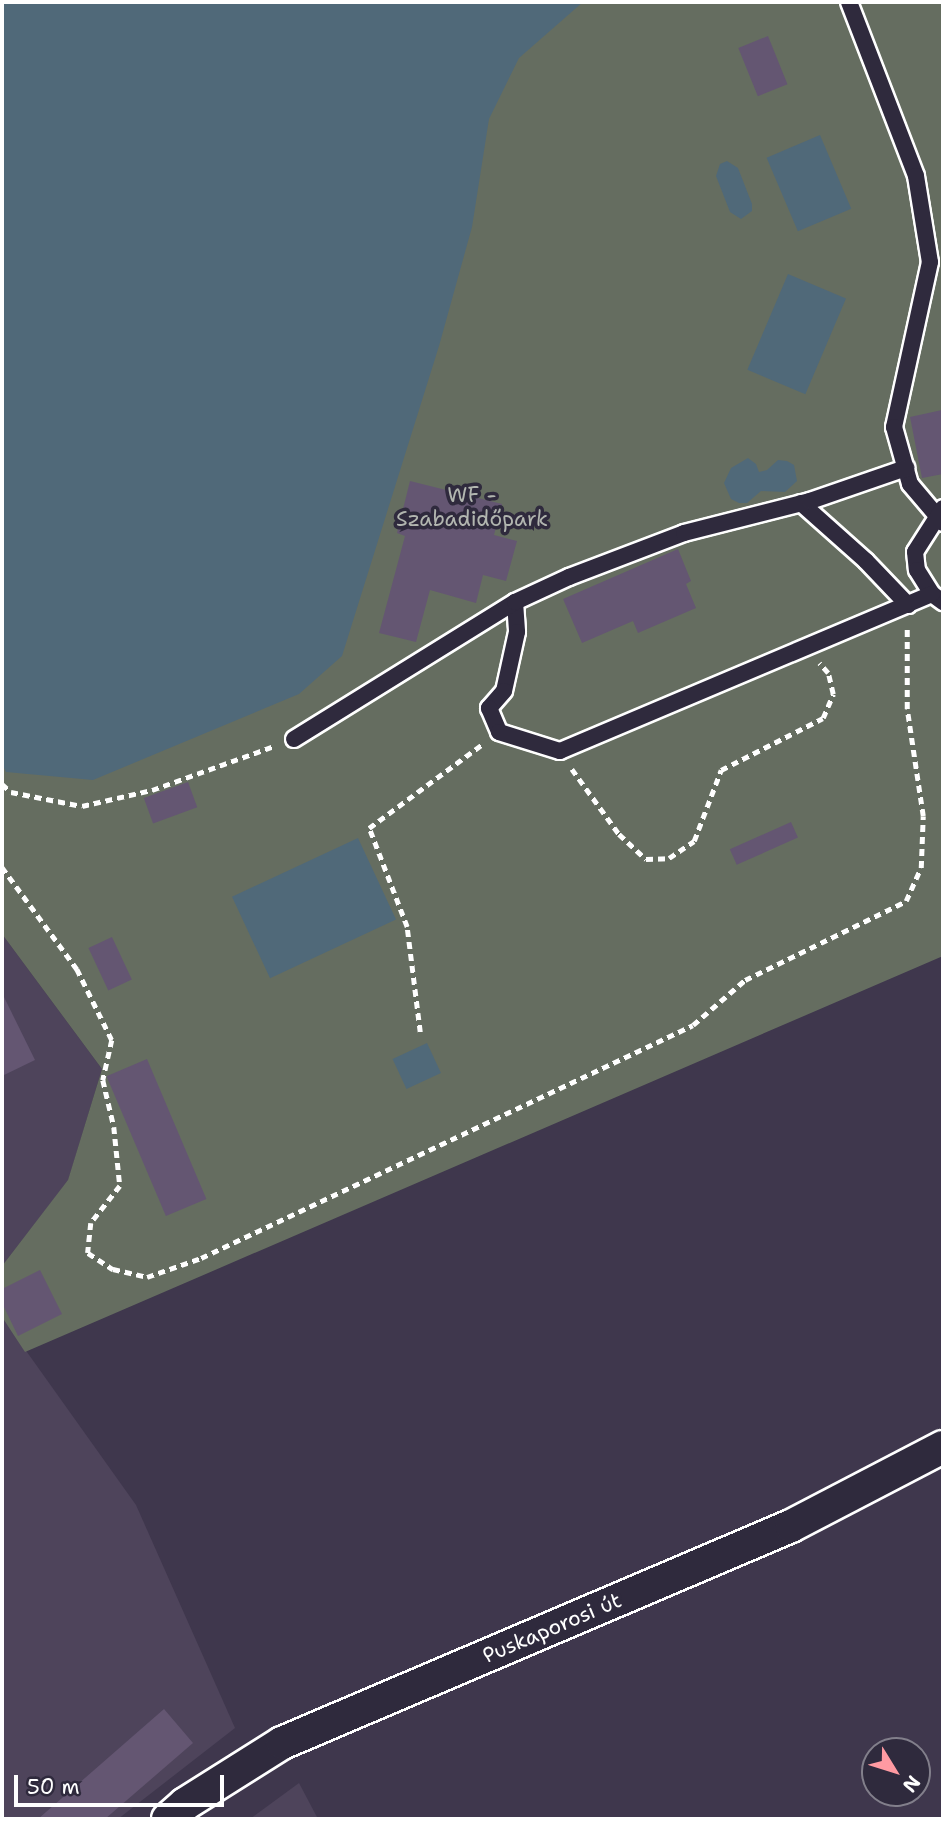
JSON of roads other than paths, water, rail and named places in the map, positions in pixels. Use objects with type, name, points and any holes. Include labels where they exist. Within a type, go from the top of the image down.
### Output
[{"type":"street","name":"Puskaporosi út","points":[[168,1819],[185,1804],[282,1743],[791,1526],[943,1447]]},
{"type":"lane","points":[[515,603],[517,632],[504,691],[489,708],[499,732],[560,751],[908,605],[937,598],[917,570],[915,552],[941,515],[910,484],[894,427],[930,262],[916,176],[849,2]]},
{"type":"lane","points":[[294,739],[515,603],[569,577],[684,533],[801,503],[906,468]]},
{"type":"lane","points":[[801,503],[866,561],[908,605]]},
{"type":"water","points":[[2,2],[583,2],[519,58],[489,119],[472,227],[439,346],[342,656],[299,694],[93,780],[6,772],[2,764]]},
{"type":"water","points":[[820,135],[851,209],[798,231],[767,158]]},
{"type":"water","points":[[727,161],[738,168],[752,204],[752,211],[741,219],[730,212],[716,176],[720,164]]},
{"type":"water","points":[[788,274],[846,299],[805,394],[747,370]]},
{"type":"water","points":[[748,458],[756,464],[759,472],[767,470],[778,460],[787,461],[794,465],[797,481],[785,492],[761,491],[747,503],[739,503],[731,499],[724,483],[731,468]]},
{"type":"water","points":[[358,838],[396,920],[270,978],[232,897]]},
{"type":"water","points":[[427,1043],[441,1073],[407,1089],[393,1059]]},
{"type":"park label","name":"WF - Szabadidőpark","points":[[472,507]]}]
